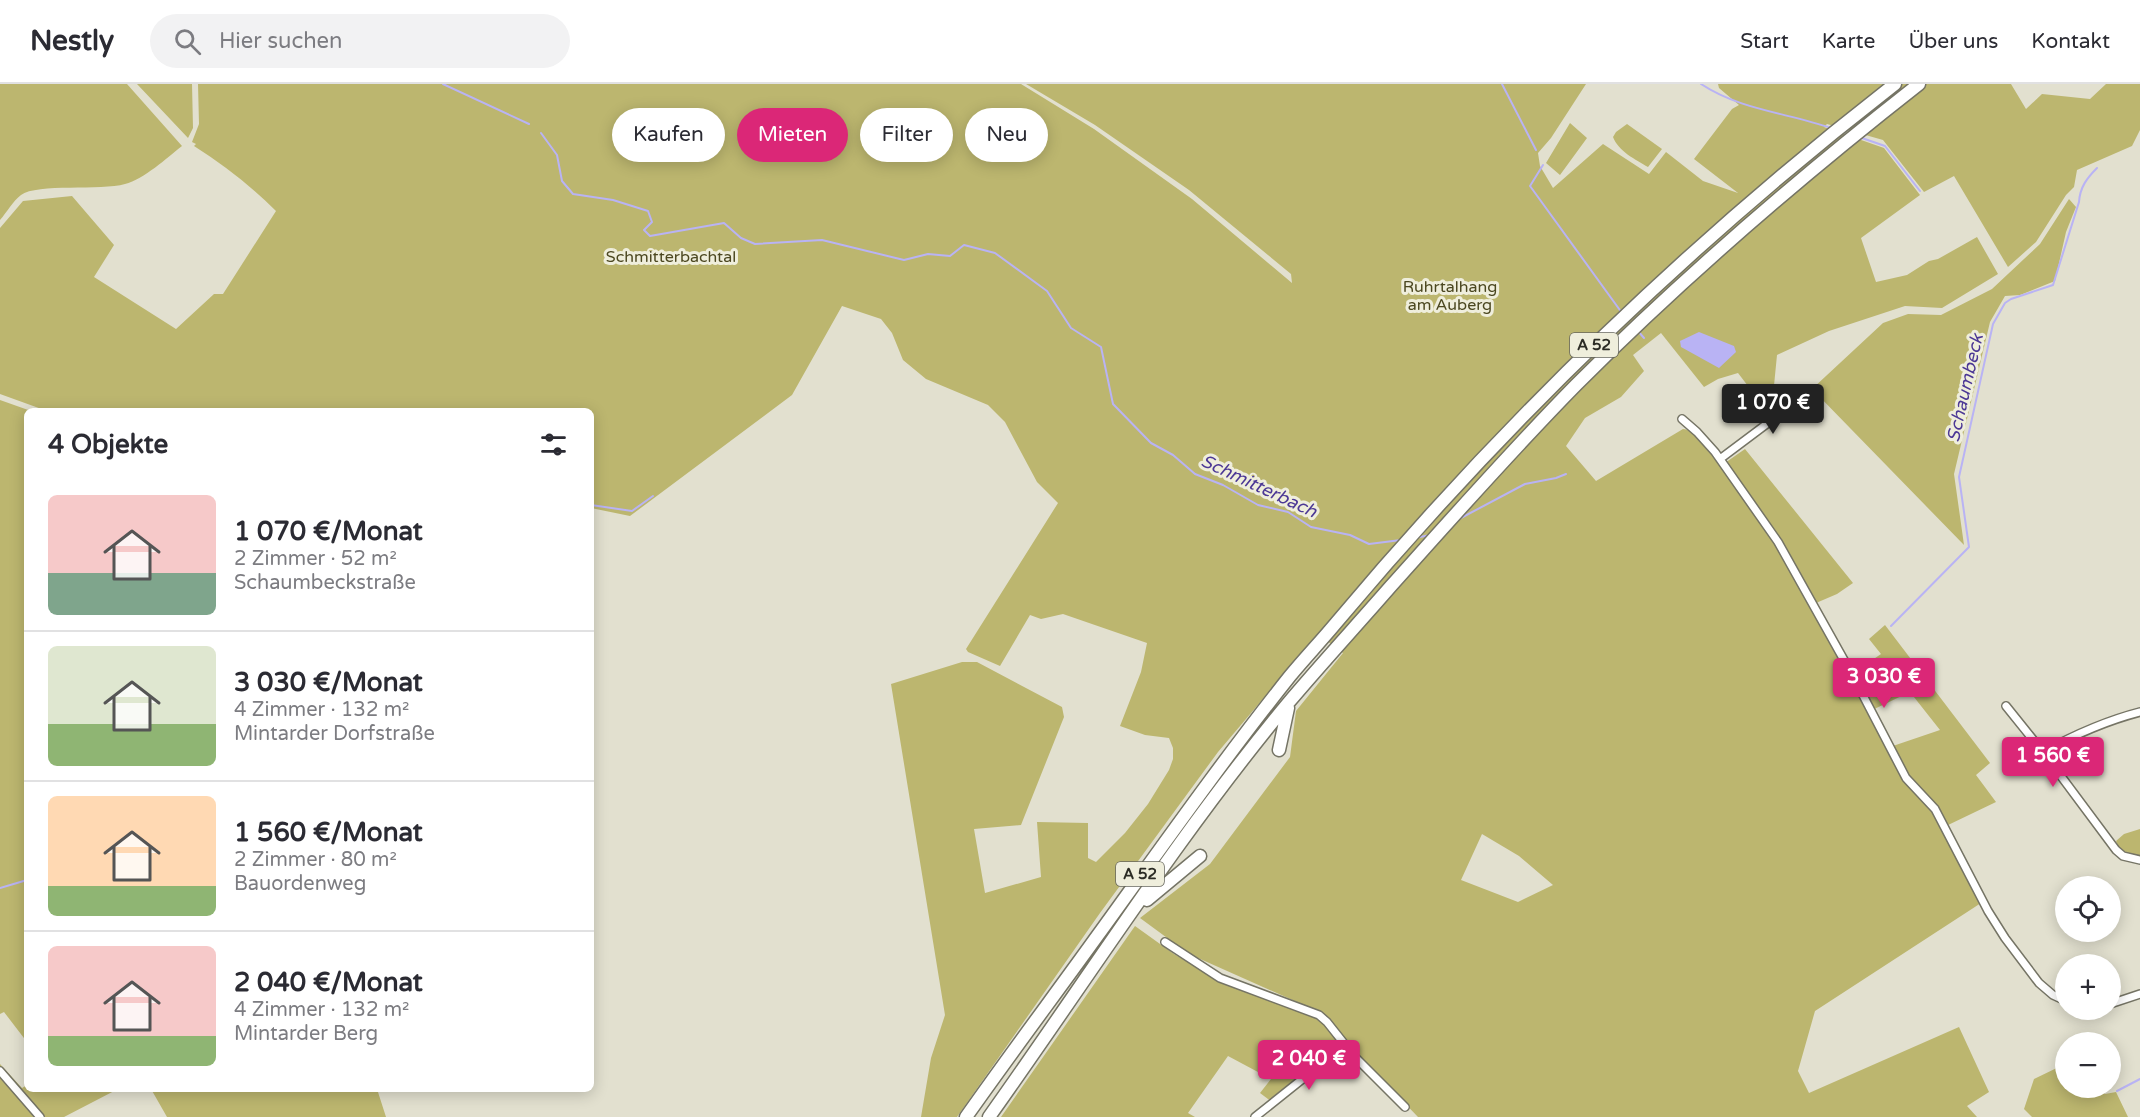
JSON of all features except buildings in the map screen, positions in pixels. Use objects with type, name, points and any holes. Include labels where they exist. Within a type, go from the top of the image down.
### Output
[{"type":"highway","name":"A 52","points":[[966,1117],[1200,793],[1293,673],[1444,499],[1515,423],[1597,342],[1727,222],[1895,84]]},
{"type":"highway","name":"A 52","points":[[989,1117],[1132,912],[1288,704],[1503,461],[1612,350],[1746,226],[1918,84]]},
{"type":"highway","points":[[1278,750],[1288,704]]},
{"type":"highway","points":[[1132,912],[1200,856]]},
{"type":"street","points":[[1720,459],[1792,405],[1809,389]]},
{"type":"street","points":[[1682,420],[1698,432],[1720,459],[1778,542],[1854,678],[1906,778],[1935,809],[1988,911],[2039,983],[2055,996]]},
{"type":"street","points":[[2006,706],[2116,850],[2123,856],[2140,860]]},
{"type":"street","points":[[2043,752],[2103,722],[2140,712]]},
{"type":"street","points":[[1165,942],[1220,978],[1319,1015],[1405,1107]]},
{"type":"street","points":[[2121,1000],[2140,994]]},
{"type":"street","points":[[1255,1117],[1345,1045]]},
{"type":"street","points":[[0,1071],[40,1117]]},
{"type":"green space","points":[[0,84],[127,84],[182,146],[147,173],[125,184],[29,191],[18,197],[0,220]]},
{"type":"green space","points":[[137,84],[192,84],[193,128],[188,138]]},
{"type":"green space","points":[[198,84],[1021,84],[1094,129],[1192,199],[1292,283],[1291,274],[1189,190],[1095,125],[1026,84],[1586,84],[1551,138],[1538,153],[1540,166],[1553,188],[1603,144],[1649,174],[1666,152],[1703,181],[1738,193],[1694,159],[1732,109],[1739,105],[1719,88],[1718,84],[2011,84],[2026,109],[2042,94],[2090,99],[2106,84],[2140,84],[2140,130],[2132,146],[2077,170],[2074,187],[2066,195],[2036,242],[2008,267],[1954,176],[1924,192],[1883,140],[1827,124],[1824,127],[1884,148],[1920,195],[1861,238],[1876,282],[1907,275],[1929,261],[1938,259],[1977,237],[1998,274],[1942,308],[1905,306],[1829,331],[1777,355],[1771,416],[1738,373],[1718,379],[1704,387],[1661,333],[1633,355],[1644,371],[1621,397],[1585,418],[1566,446],[1596,481],[1683,429],[1700,438],[1722,465],[1745,449],[1853,583],[1837,594],[1809,606],[1849,676],[1881,654],[1869,639],[1885,625],[1990,763],[1976,775],[1996,802],[1946,826],[1981,903],[1815,1011],[1798,1071],[1809,1093],[1959,1027],[1989,1092],[1967,1106],[1977,1117],[1418,1117],[1345,1041],[1272,1102],[1260,1093],[1271,1079],[1228,1056],[1188,1113],[1195,1117],[1001,1117],[1135,926],[1174,954],[1218,980],[1320,1019],[1324,1014],[1189,954],[1140,918],[1210,864],[1290,757],[1296,711],[1343,653],[1318,634],[1218,752],[1100,913],[957,1117],[921,1117],[931,1058],[945,1015],[891,684],[962,662],[977,662],[1062,707],[1064,717],[1021,825],[974,829],[985,893],[1041,877],[1037,822],[1088,823],[1088,858],[1096,862],[1125,833],[1148,804],[1169,770],[1173,759],[1173,748],[1169,738],[1145,735],[1120,726],[1141,672],[1147,643],[1063,614],[1041,619],[1030,615],[1000,666],[966,649],[1058,503],[1037,482],[1005,422],[988,405],[926,379],[903,360],[892,333],[881,319],[842,306],[792,395],[630,516],[594,509],[594,408],[39,408],[0,394],[0,228],[23,201],[72,196],[114,245],[94,277],[176,329],[214,294],[223,294],[276,211],[237,176],[194,146],[196,144],[192,142],[199,124]],"holes":[[[1910,692],[1940,730],[1887,748],[1868,712]],[[1482,834],[1519,856],[1553,885],[1518,902],[1461,880]]]},
{"type":"green space","points":[[1570,123],[1587,138],[1560,175],[1546,163]]},
{"type":"green space","points":[[1627,124],[1662,149],[1648,167],[1628,155],[1615,142],[1613,137],[1616,132]]},
{"type":"green space","points":[[2069,199],[2076,207],[2066,232],[2055,281],[2020,295],[2005,296],[1990,322],[1954,474],[1964,545],[1812,389],[1883,323],[1908,314],[1941,315],[1992,289],[2040,244]]},
{"type":"green space","points":[[0,400],[24,409],[24,1038],[4,1012],[0,1014]]},
{"type":"green space","points":[[2140,829],[2140,856],[2122,850],[2116,841],[2124,834]]},
{"type":"green space","points":[[0,1064],[22,1088],[24,1087],[24,1092],[112,1092],[64,1117],[0,1117]]},
{"type":"green space","points":[[2055,1069],[2055,1098],[2119,1098],[2128,1117],[2032,1117],[2024,1109],[2034,1079]]},
{"type":"green space","points":[[153,1092],[378,1092],[386,1117],[167,1117]]},
{"type":"shaded area","points":[[1699,332],[1734,346],[1736,352],[1719,368],[1681,347],[1680,341]]},
{"type":"waterway","name":"Schmitterbach","points":[[443,84],[529,124]]},
{"type":"waterway","name":"Schmitterbach","points":[[1502,84],[1536,150]]},
{"type":"waterway","points":[[1701,84],[1732,100],[1831,128]]},
{"type":"waterway","name":"Schmitterbach","points":[[541,133],[557,155],[562,181],[573,194],[613,200],[648,211],[652,222],[644,230],[650,236],[724,223],[741,238],[755,244],[822,240],[904,260],[928,254],[950,256],[964,245],[995,253],[1047,291],[1071,328],[1101,347],[1113,404],[1151,443],[1173,455],[1195,474],[1223,485],[1258,505],[1288,512],[1311,527],[1350,535],[1369,544],[1401,540]]},
{"type":"waterway","points":[[1859,137],[1885,146],[1920,191]]},
{"type":"waterway","name":"Schmitterbach","points":[[1543,165],[1530,186],[1622,313]]},
{"type":"waterway","name":"Schaumbeck","points":[[1891,626],[1969,547],[1959,477],[1993,324],[2005,303],[2011,299],[2053,285],[2082,187],[2097,168]]},
{"type":"waterway","name":"Schmitterbach","points":[[1638,331],[1644,338]]},
{"type":"waterway","name":"Schmitterbach","points":[[1459,519],[1525,484],[1566,474]]},
{"type":"waterway","points":[[594,505],[632,511],[653,496]]},
{"type":"waterway","name":"Schmitterbach","points":[[1415,538],[1430,535]]},
{"type":"waterway","points":[[0,888],[24,881]]},
{"type":"waterway","points":[[2121,1089],[2140,1079]]},
{"type":"park label","name":"Schmitterbachtal","points":[[671,257]]},
{"type":"park label","name":"Ruhrtalhang am Auberg","points":[[1450,296]]}]
